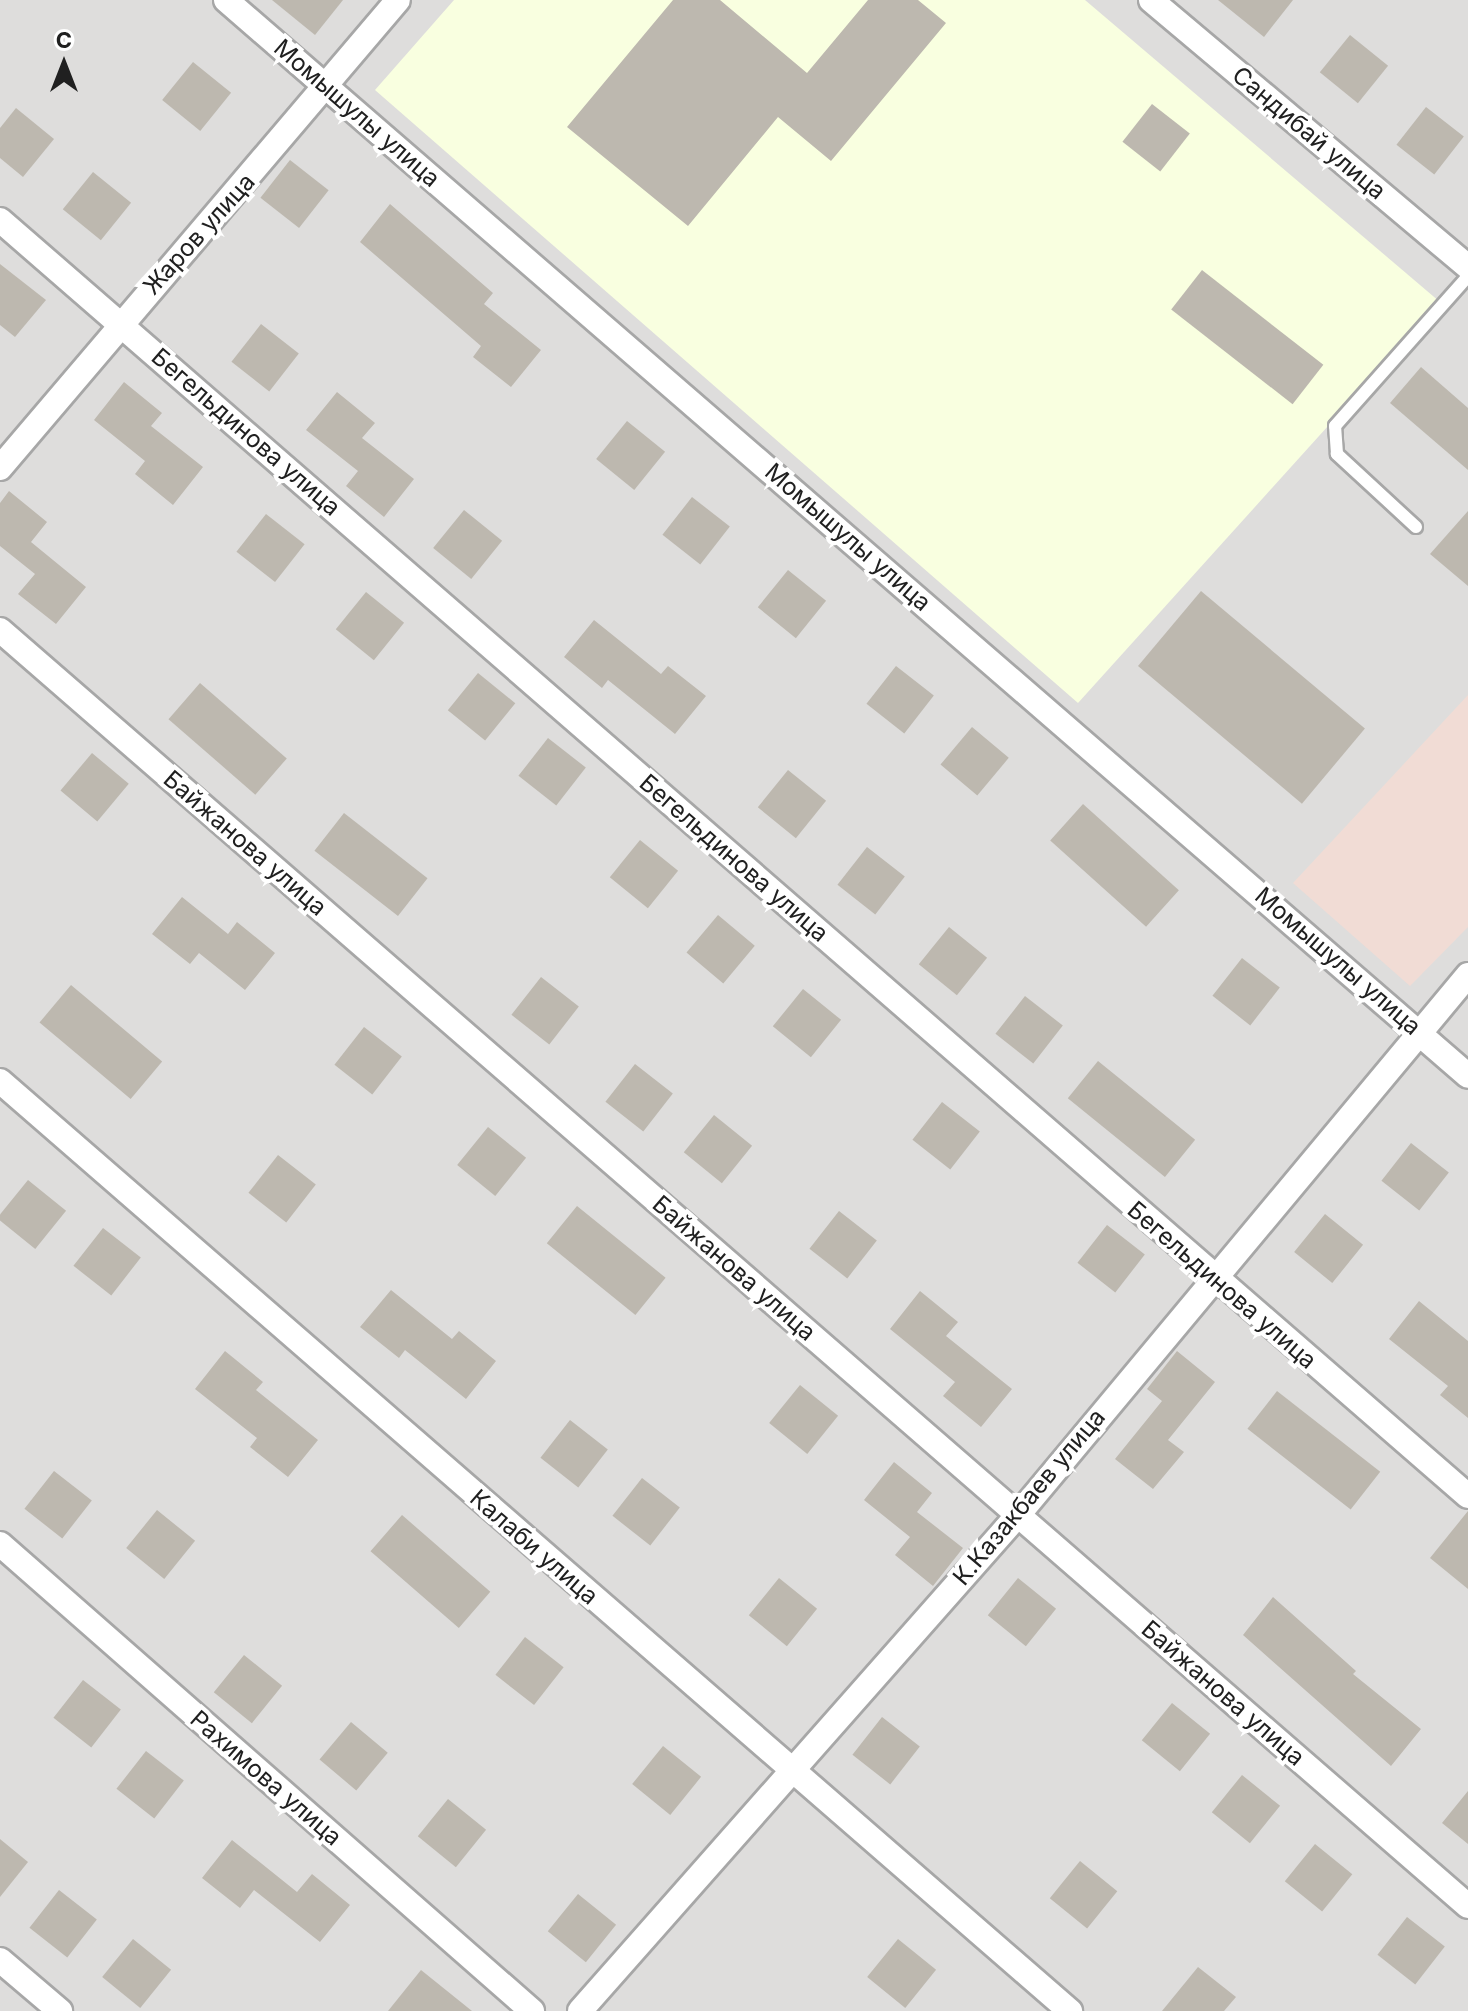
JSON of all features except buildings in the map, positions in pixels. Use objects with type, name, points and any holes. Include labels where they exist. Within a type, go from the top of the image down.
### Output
[{"type":"street","name":"Момышулы улица","points":[[226,0],[1468,1076]]},
{"type":"street","name":"Жаров улица","points":[[0,468],[121,322],[328,88],[398,0]]},
{"type":"street","name":"Сандибай улица","points":[[1151,0],[1468,267]]},
{"type":"street","name":"Бегельдинова улица","points":[[0,220],[121,322],[1212,1277],[1468,1496]]},
{"type":"street","name":"Байжанова улица","points":[[0,630],[1468,1906]]},
{"type":"street","name":"К.Казакбаев улица","points":[[580,2011],[1018,1515],[1417,1030],[1468,975]]},
{"type":"street","name":"Калаби улица","points":[[0,1081],[1070,2011]]},
{"type":"street","name":"Рахимова улица","points":[[0,1544],[532,2011]]},
{"type":"street","points":[[0,1960],[60,2011]]},
{"type":"lane","points":[[1416,527],[1337,454],[1335,426],[1468,276]]},
{"type":"shaded area","points":[[0,0],[1468,0],[1468,2011],[0,2011]]},
{"type":"shaded area","points":[[454,0],[1085,0],[1440,302],[1078,703],[375,90]]},
{"type":"shaded area","points":[[1468,695],[1468,927],[1410,986],[1293,883]]}]
